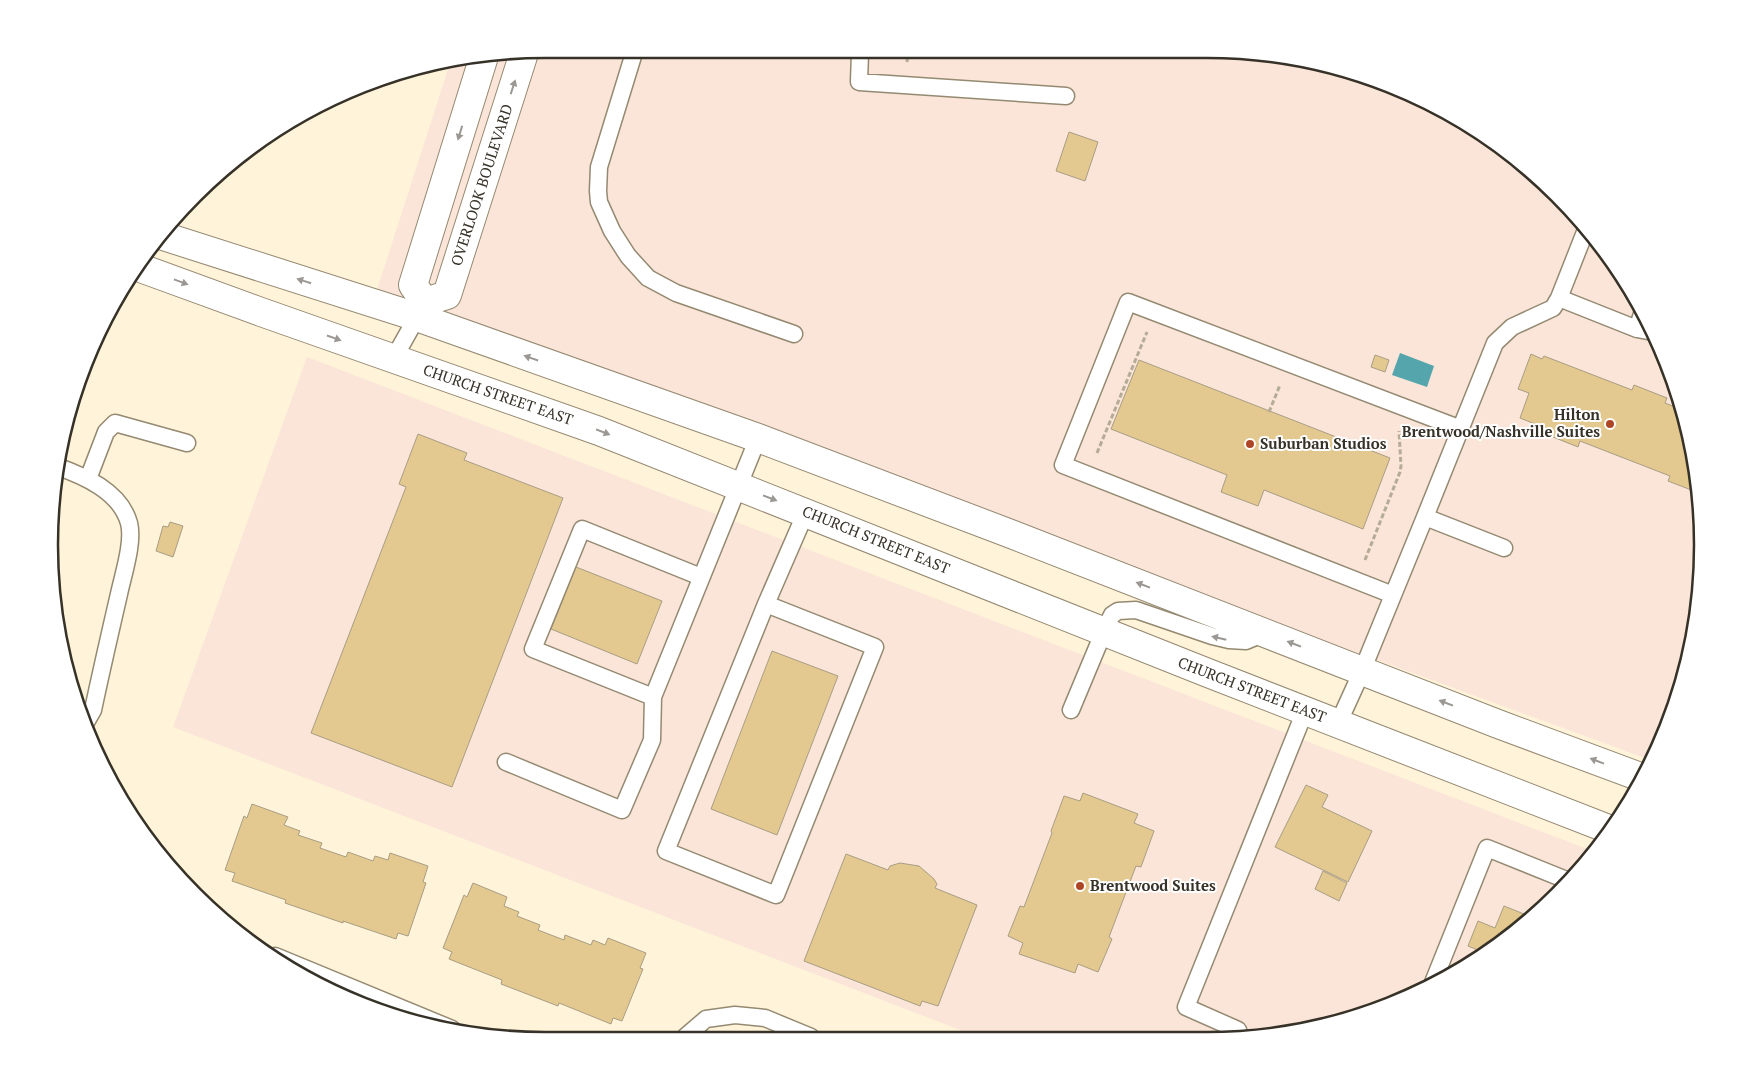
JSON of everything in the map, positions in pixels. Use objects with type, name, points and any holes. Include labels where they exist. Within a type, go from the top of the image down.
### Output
[{"type":"main road","name":"OVERLOOK BOULEVARD","points":[[421,310],[447,295],[522,59]]},
{"type":"main road","points":[[421,310],[413,285],[482,62]]},
{"type":"main road","points":[[167,237],[421,310],[1011,534],[1636,775]]},
{"type":"main road","name":"CHURCH STREET EAST","points":[[143,269],[599,431],[1104,632],[1604,827]]},
{"type":"lane","points":[[632,58],[599,167],[599,202],[612,231],[628,256],[648,278],[676,293],[794,334]]},
{"type":"lane","points":[[860,58],[859,82],[1066,96]]},
{"type":"lane","points":[[1338,724],[1362,671],[1496,343],[1512,327],[1553,308],[1560,298],[1584,235]]},
{"type":"lane","points":[[1560,298],[1644,330]]},
{"type":"lane","points":[[1393,595],[1063,465],[1128,302],[1461,429]]},
{"type":"lane","points":[[394,358],[421,310]]},
{"type":"lane","points":[[88,479],[106,432],[115,423],[187,443]]},
{"type":"lane","points":[[506,762],[622,810],[652,740],[653,697],[758,438]]},
{"type":"lane","points":[[64,469],[88,479],[106,491],[117,501],[125,513],[129,524],[130,535],[126,561],[93,710],[89,717]]},
{"type":"lane","points":[[766,604],[875,647],[776,895],[666,851],[766,604],[806,512]]},
{"type":"lane","points":[[1425,518],[1504,548]]},
{"type":"lane","points":[[653,697],[533,649],[559,584],[582,529],[701,577]]},
{"type":"lane","points":[[1071,710],[1112,615],[1118,611],[1128,609],[1145,612],[1212,636],[1229,640],[1246,642],[1265,633]]},
{"type":"lane","points":[[1238,1030],[1186,1007],[1233,886],[1305,711]]},
{"type":"lane","points":[[1436,974],[1487,848],[1563,878]]},
{"type":"lane","points":[[305,968],[423,1016]]},
{"type":"lane","points":[[691,1032],[706,1019],[735,1015],[765,1018],[799,1032]]},
{"type":"path","points":[[1089,475],[1154,312]]},
{"type":"path","points":[[1269,412],[1289,363]]},
{"type":"path","points":[[1345,577],[1365,560],[1400,472],[1398,405]]},
{"type":"shaded area","points":[[544,58],[1207,58],[1271,62],[1303,67],[1364,83],[1423,108],[1451,123],[1504,158],[1529,178],[1574,223],[1594,248],[1629,301],[1644,329],[1669,388],[1678,418],[1685,449],[1693,513],[1693,576],[1690,608],[1678,671],[1669,701],[1645,758],[376,293],[449,67],[481,62]]},
{"type":"shaded area","points":[[307,357],[1588,849],[1574,866],[1529,911],[1478,949],[1423,981],[1364,1006],[1334,1015],[1271,1027],[1207,1032],[965,1032],[173,727]]},
{"type":"water","points":[[1400,353],[1434,366],[1427,387],[1392,375]]},
{"type":"building","points":[[1069,132],[1098,142],[1085,181],[1056,171]]},
{"type":"building","name":"Hilton Brentwood/Nashville Suites","points":[[1531,354],[1542,359],[1544,356],[1632,390],[1634,385],[1667,398],[1665,403],[1675,407],[1678,418],[1691,490],[1668,481],[1670,476],[1580,441],[1578,447],[1548,435],[1550,430],[1520,418],[1529,393],[1518,389]]},
{"type":"building","points":[[1375,355],[1389,360],[1385,372],[1371,367]]},
{"type":"building","name":"Suburban Studios","points":[[1139,360],[1390,458],[1363,529],[1264,490],[1258,506],[1221,492],[1227,475],[1111,429]]},
{"type":"building","points":[[418,434],[467,453],[464,460],[563,498],[452,787],[311,733],[406,487],[399,484]]},
{"type":"building","points":[[170,522],[183,526],[173,557],[156,551],[163,526],[168,527]]},
{"type":"building","points":[[576,567],[662,601],[637,664],[551,629]]},
{"type":"building","points":[[772,651],[838,676],[777,835],[711,809]]},
{"type":"building","points":[[1306,785],[1328,795],[1322,807],[1372,831],[1348,882],[1275,847]]},
{"type":"building","name":"Brentwood Suites","points":[[1083,793],[1138,814],[1134,823],[1154,831],[1141,867],[1136,866],[1109,937],[1112,939],[1098,972],[1078,964],[1075,973],[1019,954],[1023,943],[1008,936],[1020,906],[1024,907],[1064,796],[1080,801]]},
{"type":"building","points":[[252,804],[288,817],[284,825],[300,831],[298,835],[322,843],[320,848],[346,857],[348,852],[373,861],[375,856],[388,860],[390,853],[428,866],[423,882],[426,883],[408,936],[398,933],[396,939],[343,921],[343,923],[285,903],[286,900],[232,881],[235,873],[225,870],[244,816],[247,818]]},
{"type":"building","points":[[846,854],[888,870],[890,866],[900,863],[919,866],[934,879],[937,884],[935,888],[977,905],[938,1006],[922,1001],[920,1006],[804,961]]},
{"type":"building","points":[[1323,871],[1347,883],[1339,901],[1315,889]]},
{"type":"building","points":[[473,883],[507,897],[504,906],[519,912],[517,916],[540,925],[538,930],[564,940],[565,935],[591,945],[593,940],[605,945],[608,938],[646,953],[640,968],[643,969],[622,1021],[613,1018],[611,1024],[559,1003],[558,1006],[501,984],[502,980],[449,959],[452,952],[443,948],[464,895],[467,897]]},
{"type":"building","points":[[1504,906],[1525,914],[1477,950],[1468,946],[1478,921],[1495,928]]},
{"type":"place","name":"Hilton Brentwood/Nashville Suites","points":[[1610,424]]},
{"type":"place","name":"Suburban Studios","points":[[1250,444]]},
{"type":"place","name":"Brentwood Suites","points":[[1080,886]]}]
